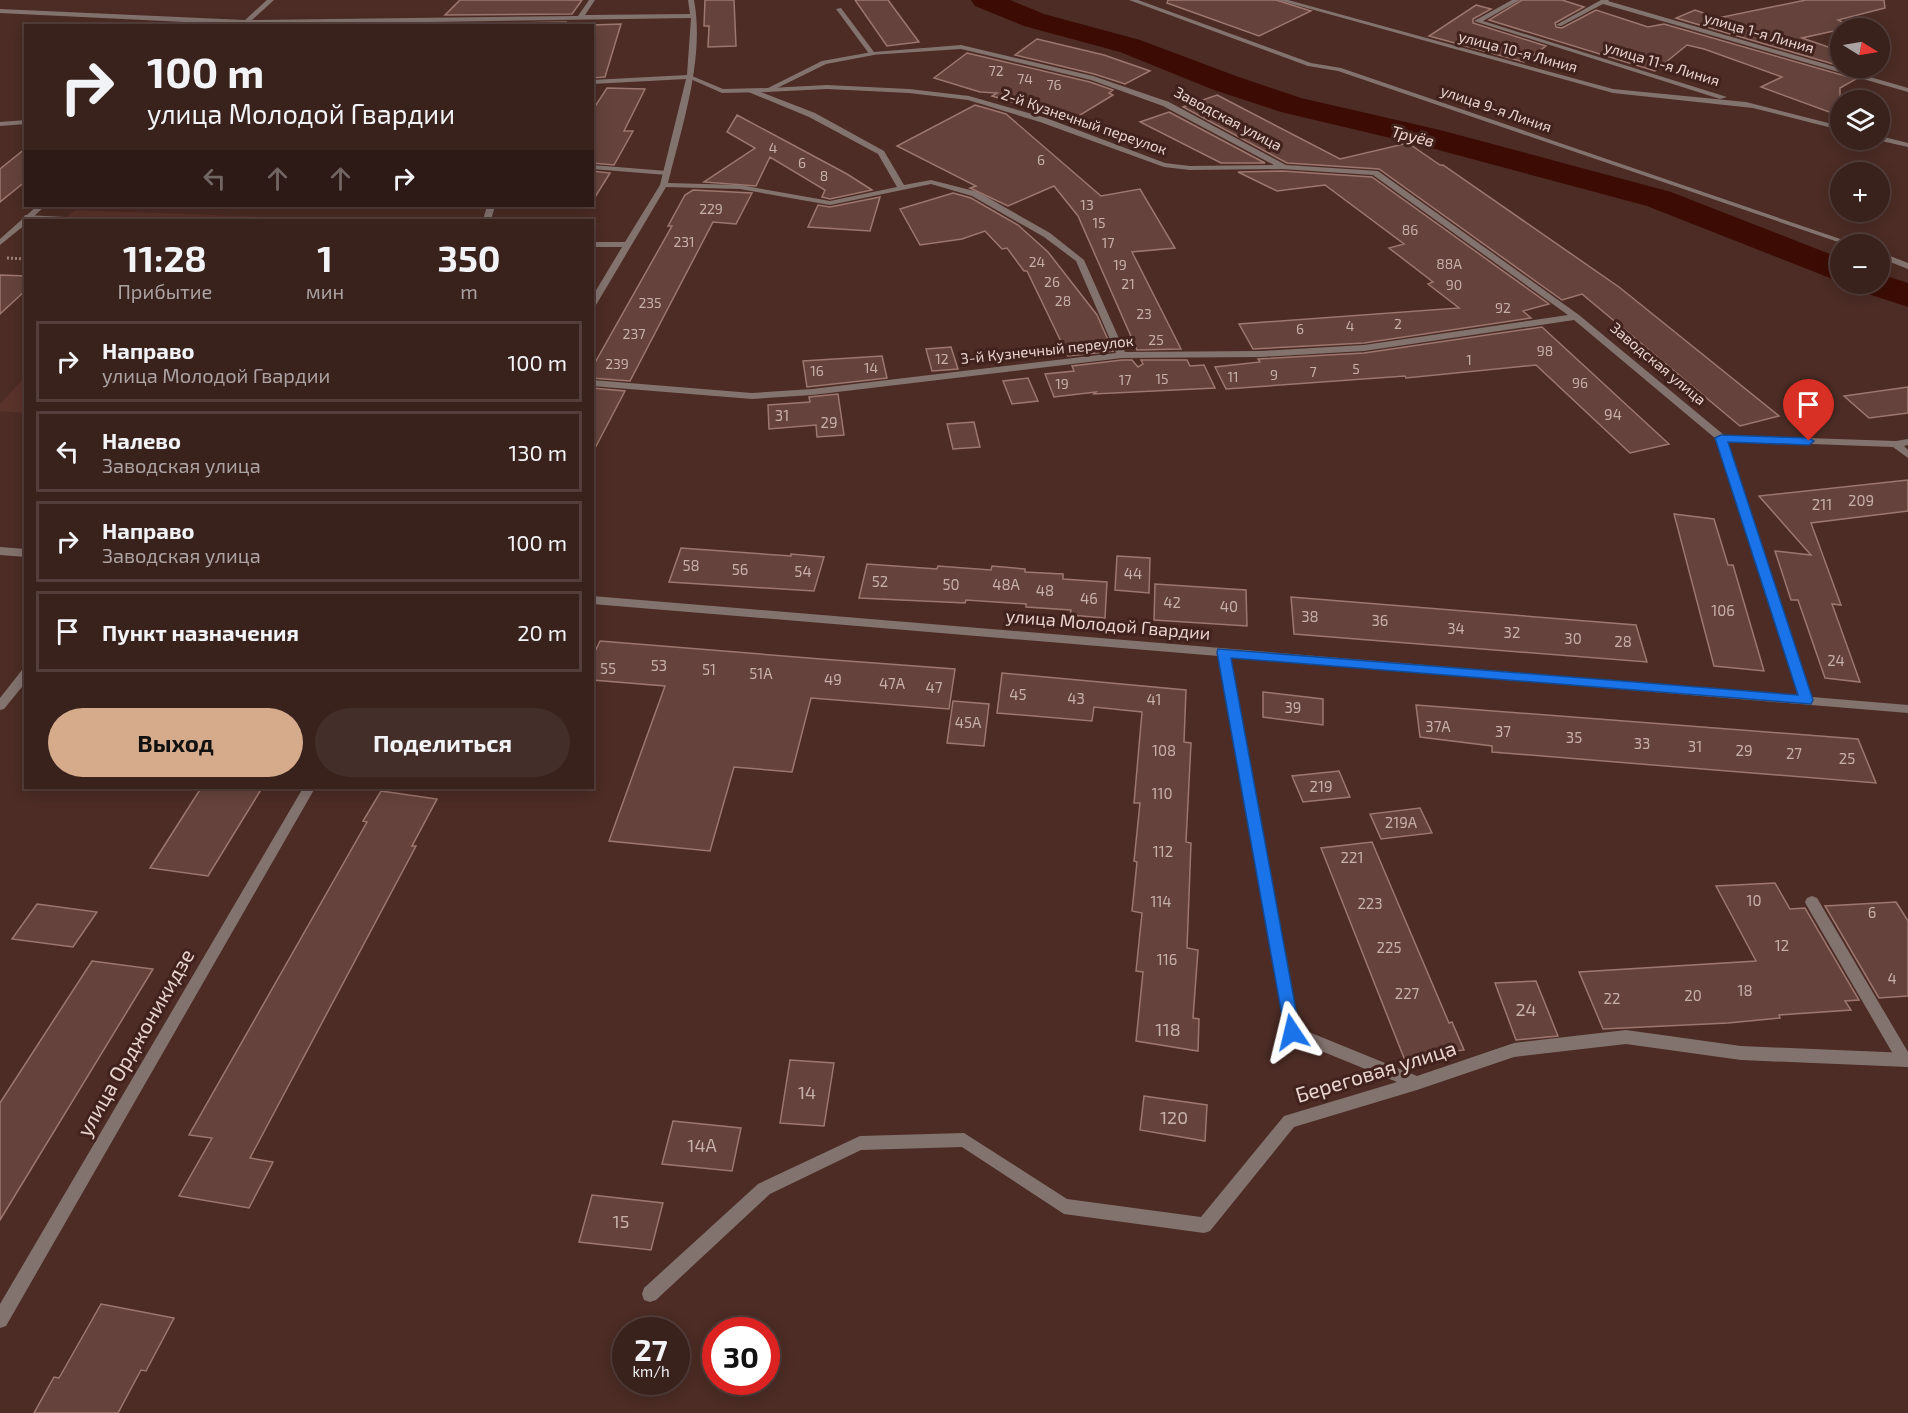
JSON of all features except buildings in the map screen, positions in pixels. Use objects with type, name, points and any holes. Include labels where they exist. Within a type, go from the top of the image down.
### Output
[{"type":"street","points":[[244,24],[271,0]]},
{"type":"street","points":[[580,18],[592,0]]},
{"type":"street","points":[[594,302],[664,184],[690,77],[694,16],[691,0]]},
{"type":"street","name":"улица 9-я Линия","points":[[1132,0],[1310,65],[1339,69],[1830,237]]},
{"type":"street","name":"улица 10-я Линия","points":[[1285,0],[1612,91],[1752,106]]},
{"type":"street","name":"улица 11-я Линия","points":[[1517,0],[1477,21],[1752,106],[1830,126]]},
{"type":"street","name":"улица 1-я Линия","points":[[1559,25],[1605,1],[1908,90]]},
{"type":"street","points":[[839,9],[872,54]]},
{"type":"street","points":[[0,11],[244,24],[694,16]]},
{"type":"street","name":"Заводская улица","points":[[768,90],[824,62],[872,54],[961,47],[1093,78],[1166,104],[1284,167],[1375,173],[1576,317],[1721,438]]},
{"type":"street","points":[[594,82],[690,77],[722,91],[750,91],[812,114],[881,153],[902,189]]},
{"type":"street","name":"2-й Кузнечный переулок","points":[[750,91],[827,87],[909,91],[969,99],[1043,120],[1164,165],[1190,168],[1284,167]]},
{"type":"street","points":[[0,124],[24,122]]},
{"type":"street","points":[[1890,140],[1908,145]]},
{"type":"street","points":[[594,167],[667,173]]},
{"type":"street","points":[[664,184],[740,187],[830,203],[930,182],[975,194],[1047,235],[1080,260],[1122,355]]},
{"type":"street","points":[[28,217],[40,207]]},
{"type":"street","points":[[28,217],[66,219]]},
{"type":"street","points":[[0,243],[24,221]]},
{"type":"street","points":[[594,244],[628,245]]},
{"type":"street","points":[[1890,259],[1908,266]]},
{"type":"street","name":"3-й Кузнечный переулок","points":[[594,382],[752,396],[812,392],[1122,355],[1261,354],[1364,348],[1576,317]]},
{"type":"street","points":[[1807,700],[1721,438],[1896,444],[1908,442]]},
{"type":"street","points":[[1896,444],[1908,455]]},
{"type":"street","points":[[0,551],[24,554]]},
{"type":"street","name":"улица Молодой Гвардии","points":[[594,600],[1908,709]]},
{"type":"street","points":[[1223,652],[1292,1032],[1417,1083]]},
{"type":"street","points":[[0,706],[24,676]]},
{"type":"street","name":"улица Орджоникидзе","points":[[0,1320],[308,789]]},
{"type":"street","points":[[1812,902],[1907,1061]]},
{"type":"street","name":"Береговая улица","points":[[650,1294],[764,1189],[860,1143],[964,1140],[1064,1206],[1204,1225],[1289,1121],[1417,1083],[1514,1050],[1626,1037],[1741,1053],[1907,1061]]},
{"type":"path","points":[[0,258],[24,259]]},
{"type":"shaded area","points":[[75,210],[324,219],[63,219]]},
{"type":"shaded area","points":[[24,378],[24,413],[0,411],[0,404]]},
{"type":"waterway","name":"Труёв","points":[[985,0],[1034,20],[1130,46],[1225,83],[1292,105],[1428,137],[1659,199],[1830,267]]},
{"type":"waterway","name":"Труёв","points":[[1890,289],[1908,296]]},
{"type":"route","points":[[1292,1032],[1223,652],[1807,700],[1721,438],[1809,441]]}]
